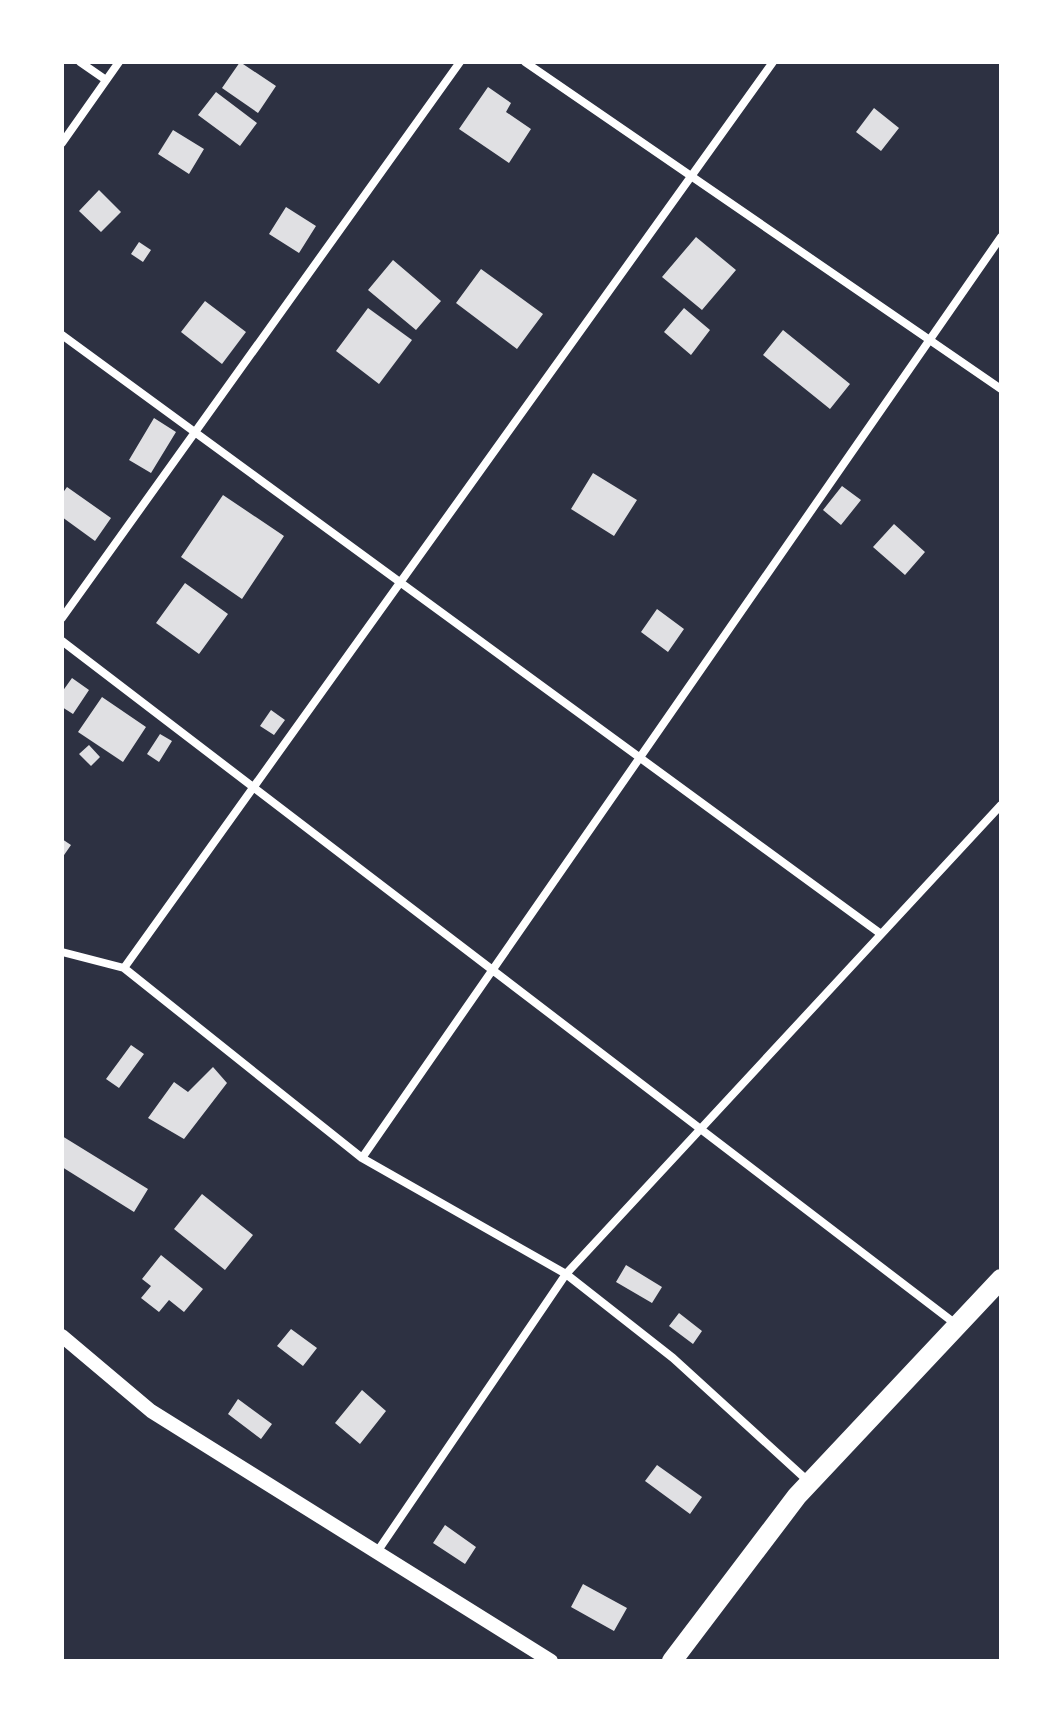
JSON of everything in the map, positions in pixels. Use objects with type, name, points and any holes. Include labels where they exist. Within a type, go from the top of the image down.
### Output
[{"type":"main road","points":[[672,1661],[797,1496],[1001,1279]]},
{"type":"street","points":[[80,62],[106,80]]},
{"type":"street","points":[[62,143],[119,62]]},
{"type":"street","points":[[62,618],[460,62]]},
{"type":"street","points":[[525,62],[1001,389]]},
{"type":"street","points":[[124,968],[773,62]]},
{"type":"street","points":[[362,1158],[1001,237]]},
{"type":"street","points":[[62,335],[881,934]]},
{"type":"street","points":[[62,641],[957,1325]]},
{"type":"street","points":[[377,1552],[566,1274],[1001,805]]},
{"type":"street","points":[[62,952],[124,968],[362,1158],[566,1274],[673,1358],[809,1483]]},
{"type":"street","points":[[62,1336],[151,1411],[551,1661]]},
{"type":"building","points":[[240,62],[276,86],[258,113],[222,88]]},
{"type":"building","points":[[488,87],[511,103],[506,112],[531,129],[509,163],[459,129]]},
{"type":"building","points":[[216,92],[257,123],[240,146],[198,115]]},
{"type":"building","points":[[874,108],[899,128],[881,151],[856,132]]},
{"type":"building","points":[[173,130],[204,149],[189,174],[158,154]]},
{"type":"building","points":[[99,190],[121,212],[101,232],[79,211]]},
{"type":"building","points":[[286,207],[316,226],[299,253],[269,234]]},
{"type":"building","points":[[696,237],[736,270],[702,310],[662,277]]},
{"type":"building","points":[[139,242],[151,250],[143,262],[131,254]]},
{"type":"building","points":[[393,260],[441,301],[416,330],[368,290]]},
{"type":"building","points":[[481,269],[543,314],[517,349],[456,303]]},
{"type":"building","points":[[205,301],[246,332],[222,364],[181,332]]},
{"type":"building","points":[[368,308],[412,340],[379,384],[336,351]]},
{"type":"building","points":[[684,308],[710,330],[691,355],[664,332]]},
{"type":"building","points":[[783,330],[850,384],[830,409],[763,355]]},
{"type":"building","points":[[154,418],[176,432],[151,473],[129,460]]},
{"type":"building","points":[[593,473],[637,500],[614,536],[571,509]]},
{"type":"building","points":[[842,486],[861,500],[841,525],[823,510]]},
{"type":"building","points":[[67,487],[111,518],[95,541],[62,517],[62,494]]},
{"type":"building","points":[[223,495],[284,536],[242,599],[181,557]]},
{"type":"building","points":[[894,524],[925,552],[905,575],[873,547]]},
{"type":"building","points":[[185,583],[228,614],[199,654],[156,623]]},
{"type":"building","points":[[657,609],[684,629],[668,652],[641,632]]},
{"type":"building","points":[[72,678],[89,690],[73,714],[62,707],[62,692]]},
{"type":"building","points":[[102,697],[146,727],[123,762],[78,732]]},
{"type":"building","points":[[271,710],[285,720],[274,735],[260,726]]},
{"type":"building","points":[[160,734],[172,741],[159,762],[147,754]]},
{"type":"building","points":[[89,745],[100,757],[91,766],[79,754]]},
{"type":"building","points":[[62,839],[71,845],[62,858]]},
{"type":"building","points":[[131,1045],[144,1054],[119,1088],[106,1079]]},
{"type":"building","points":[[213,1067],[227,1083],[184,1139],[148,1118],[174,1082],[188,1092]]},
{"type":"building","points":[[62,1136],[148,1189],[134,1212],[62,1167]]},
{"type":"building","points":[[202,1194],[253,1235],[225,1270],[174,1229]]},
{"type":"building","points":[[161,1255],[203,1289],[184,1312],[169,1300],[159,1312],[141,1298],[151,1286],[142,1279]]},
{"type":"building","points":[[626,1265],[662,1287],[652,1303],[616,1282]]},
{"type":"building","points":[[679,1313],[702,1331],[693,1344],[669,1326]]},
{"type":"building","points":[[291,1329],[317,1348],[303,1366],[277,1346]]},
{"type":"building","points":[[362,1390],[386,1411],[360,1444],[335,1423]]},
{"type":"building","points":[[238,1399],[272,1424],[261,1439],[228,1414]]},
{"type":"building","points":[[657,1465],[702,1497],[690,1514],[645,1481]]},
{"type":"building","points":[[445,1525],[476,1547],[465,1564],[433,1543]]},
{"type":"building","points":[[583,1584],[627,1608],[614,1631],[571,1607]]}]
